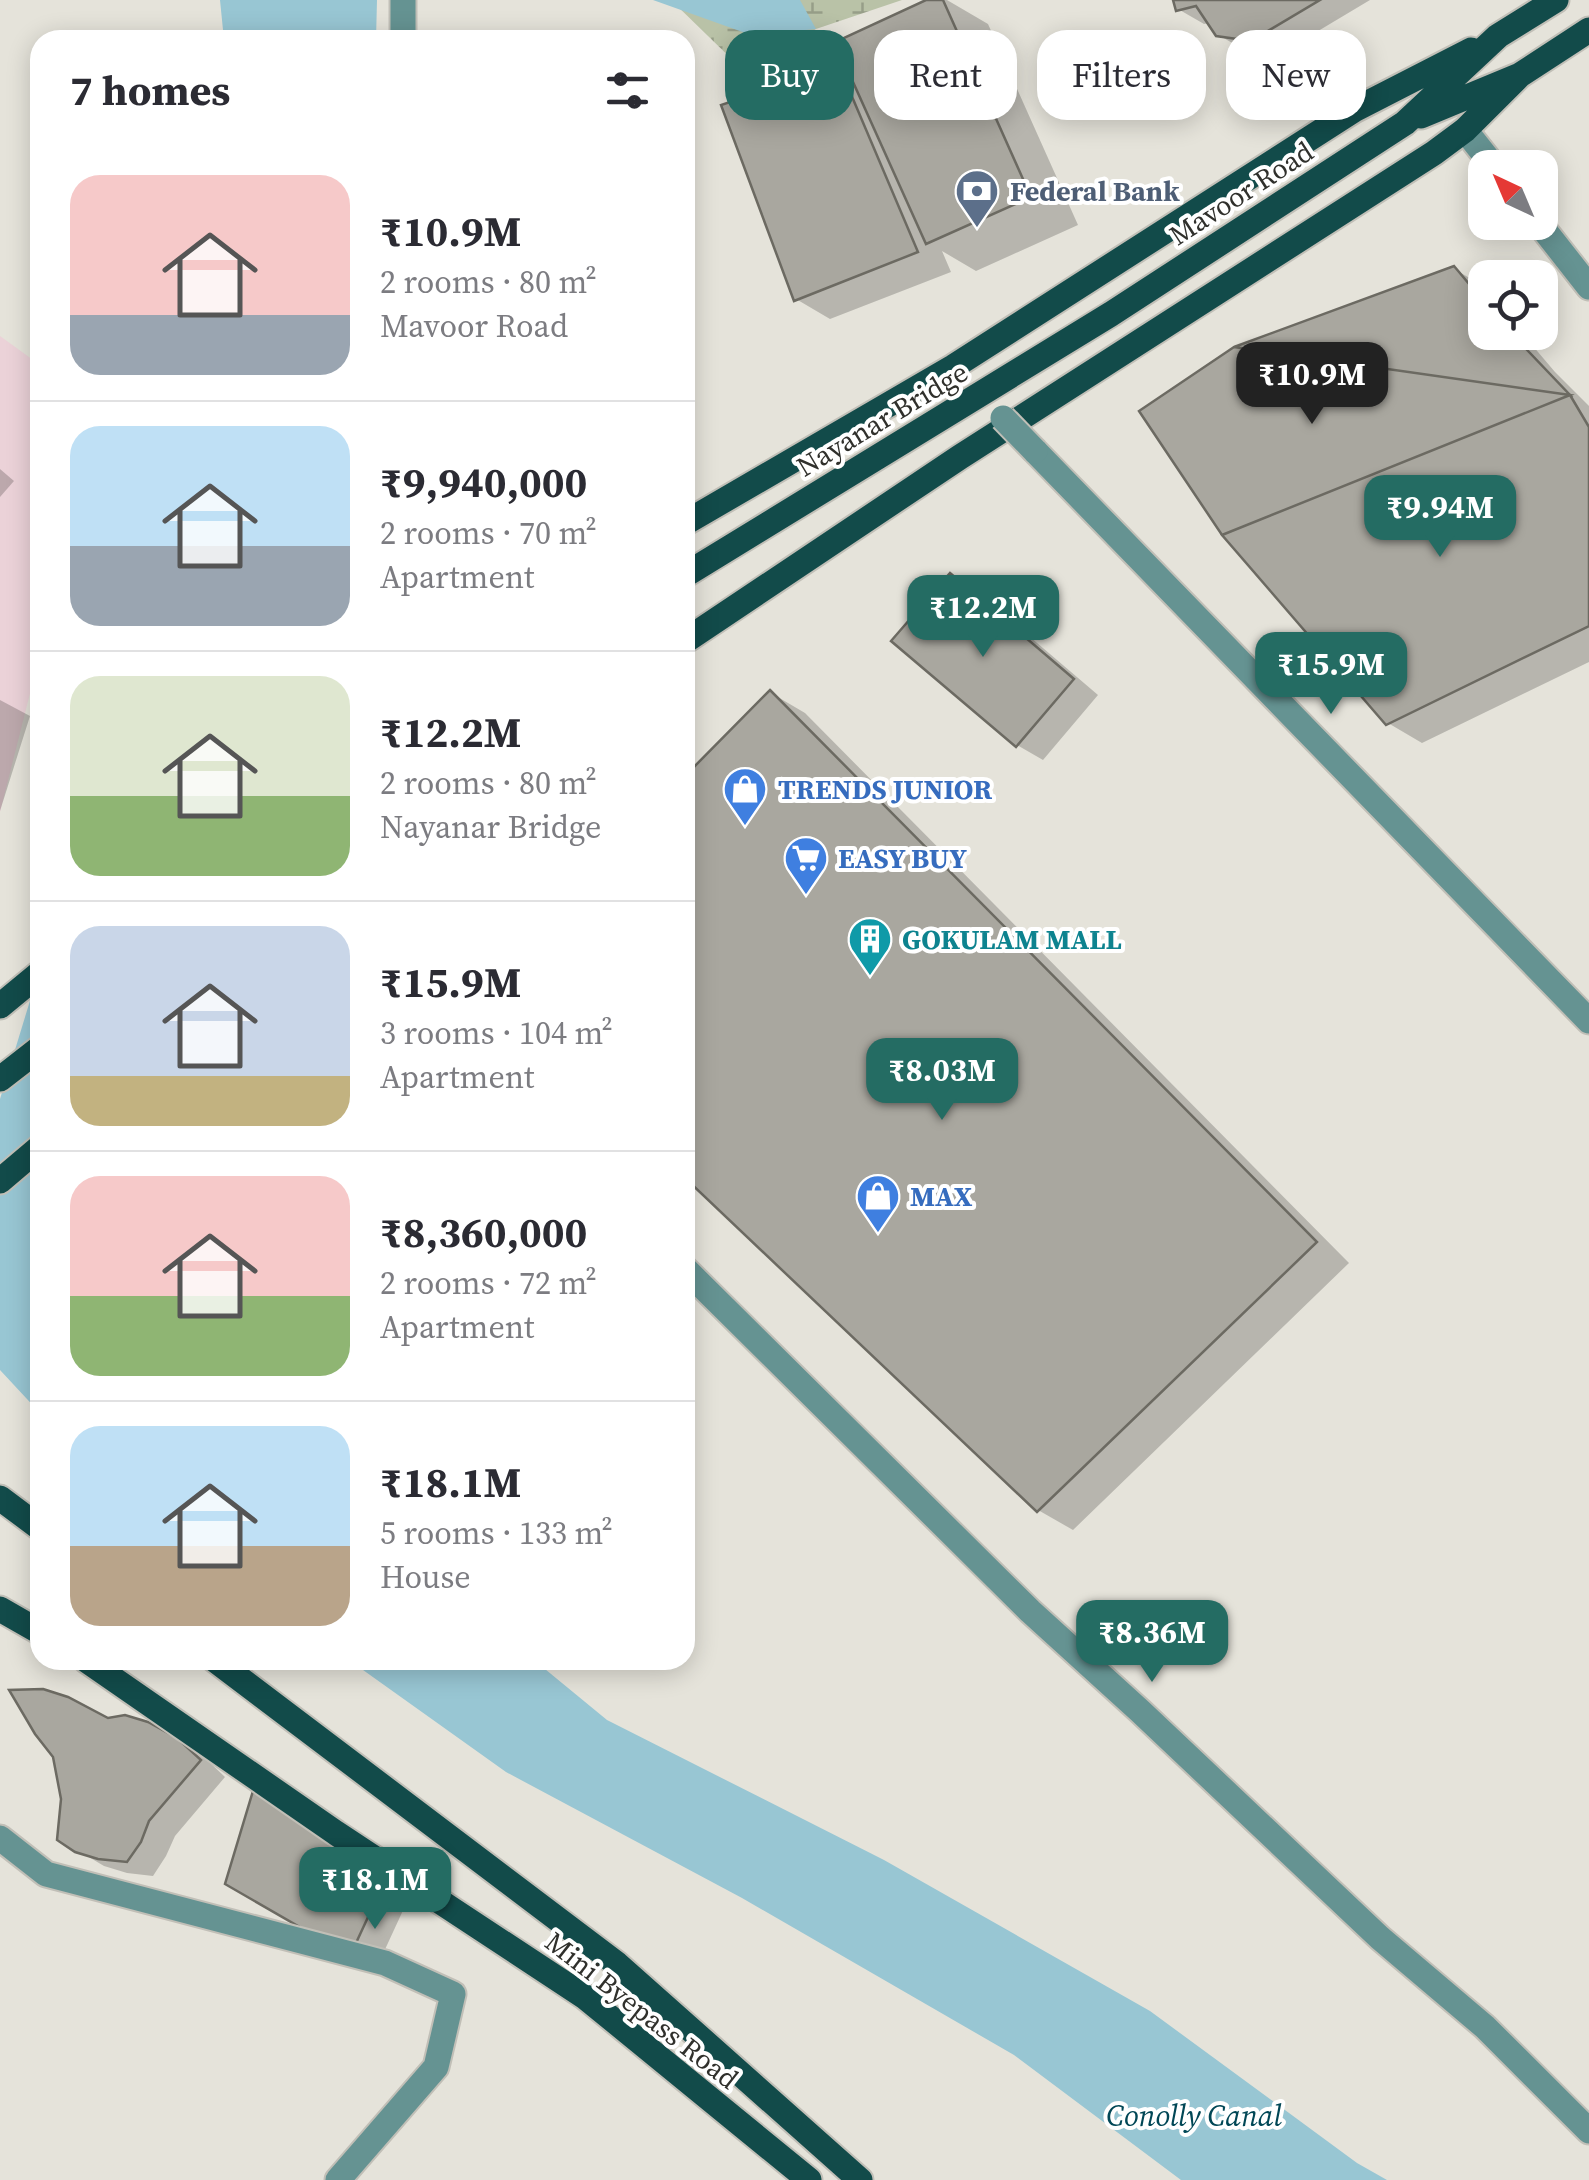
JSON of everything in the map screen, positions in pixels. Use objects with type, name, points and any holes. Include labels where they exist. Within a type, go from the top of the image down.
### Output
[{"type":"main road","name":"Mavoor Road","points":[[1405,123],[1498,36],[1556,0]]},
{"type":"main road","name":"Mavoor Road","points":[[1111,314],[1405,123],[1520,74],[1589,30]]},
{"type":"main road","points":[[695,517],[953,367],[1354,110],[1498,36]]},
{"type":"main road","points":[[695,634],[960,456],[1434,153],[1464,130],[1520,74]]},
{"type":"main road","name":"Nayanar Bridge","points":[[695,568],[1111,314]]},
{"type":"main road","points":[[8,999],[30,981]]},
{"type":"main road","points":[[0,1079],[30,1056]]},
{"type":"main road","points":[[0,1181],[30,1156]]},
{"type":"main road","points":[[0,1498],[30,1520]]},
{"type":"main road","points":[[0,1608],[30,1626]]},
{"type":"main road","name":"Mini Byepass Road","points":[[100,1670],[336,1834],[585,1997],[809,2180]]},
{"type":"main road","points":[[228,1670],[618,1964],[860,2180]]},
{"type":"street","points":[[402,30],[403,0]]},
{"type":"street","points":[[1464,130],[1480,150]]},
{"type":"street","points":[[1552,240],[1589,287]]},
{"type":"street","points":[[998,413],[1589,1021]]},
{"type":"street","points":[[695,1279],[1030,1611],[1380,1938],[1486,2028],[1589,2131]]},
{"type":"street","points":[[0,1838],[46,1874],[384,1963],[453,1994],[436,2067],[338,2180]]},
{"type":"shaded area","points":[[0,336],[30,358],[30,694],[0,812]]},
{"type":"green space","points":[[671,0],[902,0],[814,30],[725,30],[725,53]]},
{"type":"water","points":[[220,0],[377,0],[376,30],[223,30]]},
{"type":"water","points":[[653,0],[800,0],[816,29],[737,30]]},
{"type":"water","points":[[30,1001],[30,1402],[0,1370],[0,1099]]},
{"type":"water","name":"Conolly Canal","points":[[363,1670],[546,1670],[607,1720],[884,1860],[1150,2011],[1357,2163],[1387,2180],[1181,2180],[1014,2055],[742,1898],[506,1772]]},
{"type":"building","points":[[926,0],[943,0],[956,30],[874,30],[874,120],[997,120],[1031,197],[926,244],[854,84],[854,33]]},
{"type":"building","points":[[1173,0],[1320,0],[1270,30],[1226,30],[1226,37],[1216,36],[1196,6],[1176,11]]},
{"type":"building","points":[[854,101],[918,252],[794,301],[727,120],[854,120]]},
{"type":"building","points":[[1454,266],[1468,283],[1468,350],[1527,350],[1570,395],[1234,347]]},
{"type":"building","points":[[1234,347],[1570,395],[1222,535],[1139,411]]},
{"type":"building","points":[[1570,395],[1589,427],[1589,626],[1386,725],[1222,535]]},
{"type":"building","points":[[950,573],[1074,679],[1016,747],[891,641]]},
{"type":"building","name":"GOKULAM MALL","points":[[770,690],[1317,1242],[1037,1512],[695,1187],[695,766]]},
{"type":"building","points":[[43,1689],[108,1718],[125,1715],[148,1722],[177,1738],[201,1760],[149,1821],[127,1862],[75,1852],[57,1840],[61,1799],[53,1757],[9,1690]]},
{"type":"building","points":[[253,1791],[387,1876],[350,1956],[225,1884]]},
{"type":"place","name":"Federal Bank","points":[[977,229]]},
{"type":"place","name":"TRENDS JUNIOR","points":[[745,827]]},
{"type":"place","name":"EASY BUY","points":[[806,896]]},
{"type":"place","name":"GOKULAM MALL","points":[[870,977]]},
{"type":"place","name":"MAX","points":[[878,1234]]}]
